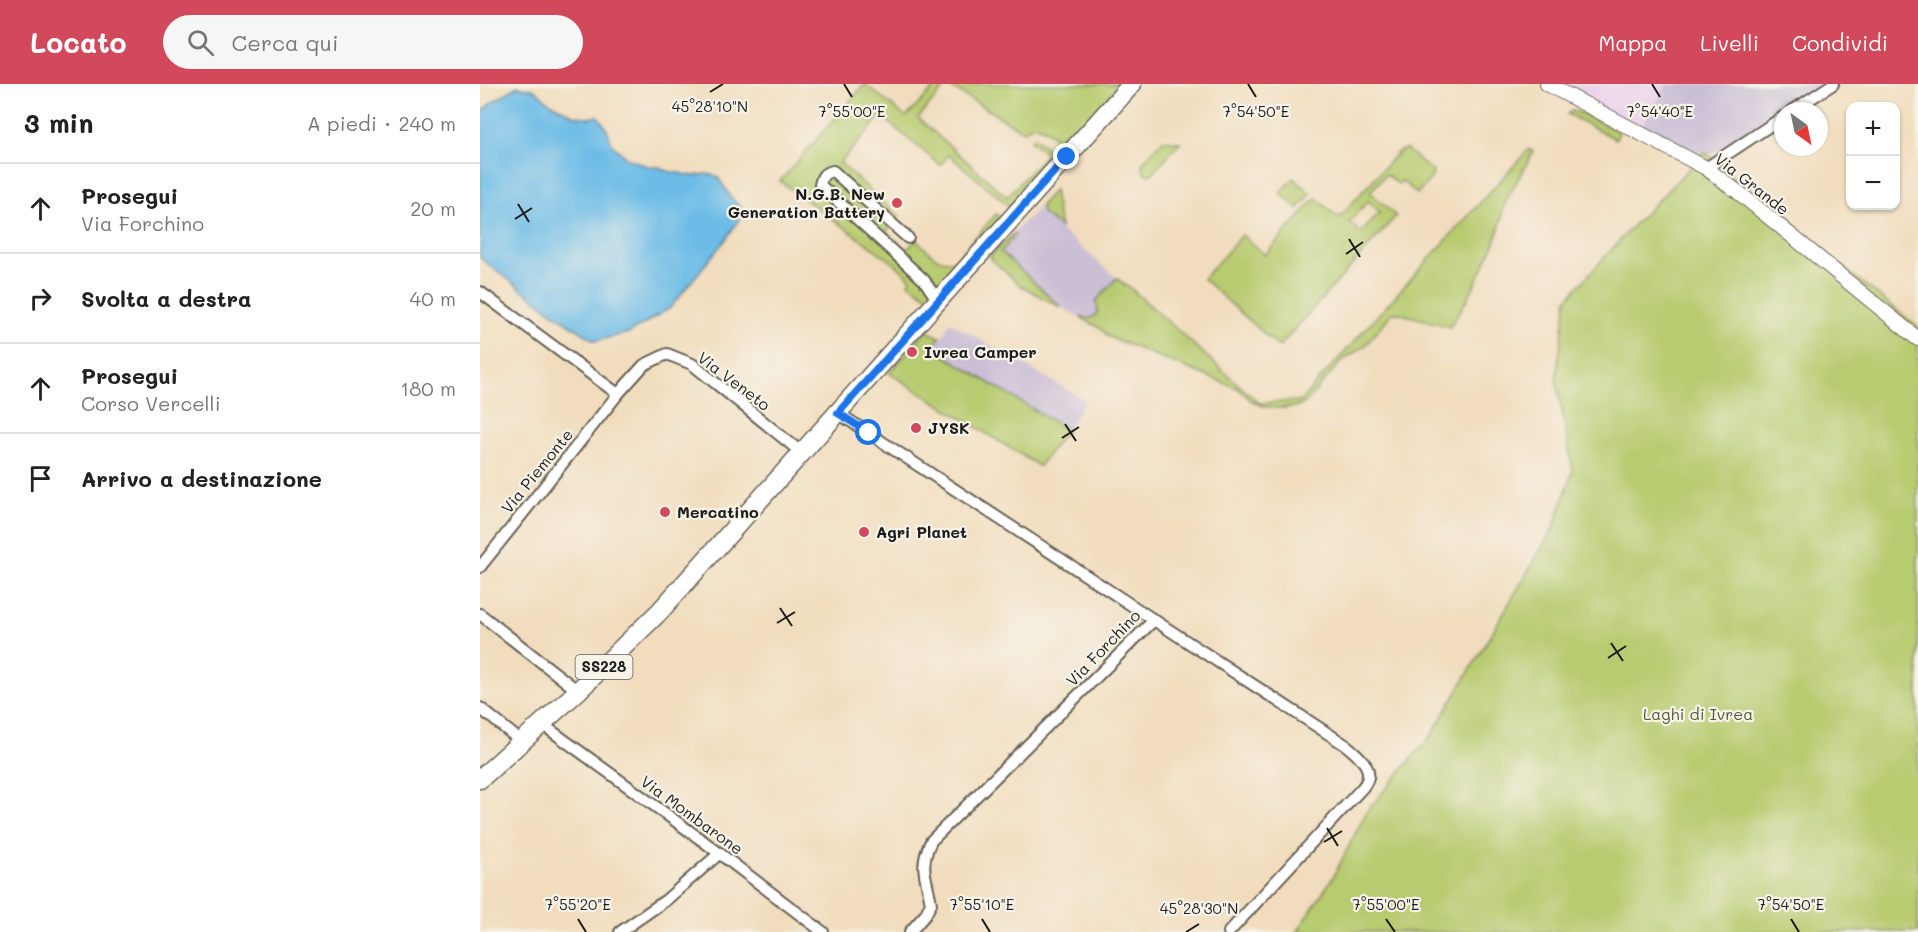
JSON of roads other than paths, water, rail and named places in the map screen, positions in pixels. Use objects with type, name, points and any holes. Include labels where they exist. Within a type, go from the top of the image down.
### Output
[{"type":"main road","name":"SS228","points":[[480,779],[619,653],[667,604],[1132,84]]},
{"type":"street","name":"Via Grande","points":[[1547,84],[1706,168],[1918,339]]},
{"type":"street","points":[[1806,102],[1833,84]]},
{"type":"street","points":[[1706,168],[1774,123]]},
{"type":"street","points":[[908,238],[832,171],[826,172],[822,177],[820,185],[924,280],[938,301]]},
{"type":"street","points":[[480,292],[618,394]]},
{"type":"street","name":"Via Veneto","points":[[618,394],[645,365],[668,354],[692,364],[802,453]]},
{"type":"street","name":"Via Piemonte","points":[[480,567],[618,394]]},
{"type":"street","name":"Via Forchino","points":[[838,413],[1154,620],[931,841],[923,857],[931,904],[925,915],[910,932]]},
{"type":"street","points":[[480,614],[578,691]]},
{"type":"street","points":[[1154,620],[1347,746],[1364,760],[1368,772],[1368,780],[1363,787],[1229,932]]},
{"type":"street","points":[[480,708],[522,742]]},
{"type":"street","name":"Via Mombarone","points":[[542,724],[720,853],[823,932]]},
{"type":"street","points":[[621,932],[666,900],[720,853]]},
{"type":"water","points":[[518,86],[536,90],[547,101],[573,115],[589,118],[598,116],[607,129],[612,144],[626,158],[667,171],[694,176],[705,174],[717,176],[732,199],[741,207],[741,217],[726,239],[670,308],[629,333],[595,341],[557,316],[480,258],[480,113],[492,102]]},
{"type":"place","name":"N.G.B. New Generation Battery","points":[[897,203]]},
{"type":"place","name":"Ivrea Camper","points":[[912,352]]},
{"type":"place","name":"JYSK","points":[[916,428]]},
{"type":"place","name":"Mercatino","points":[[665,512]]},
{"type":"place","name":"Agri Planet","points":[[864,532]]},
{"type":"park label","name":"Laghi di Ivrea","points":[[1698,714]]}]
